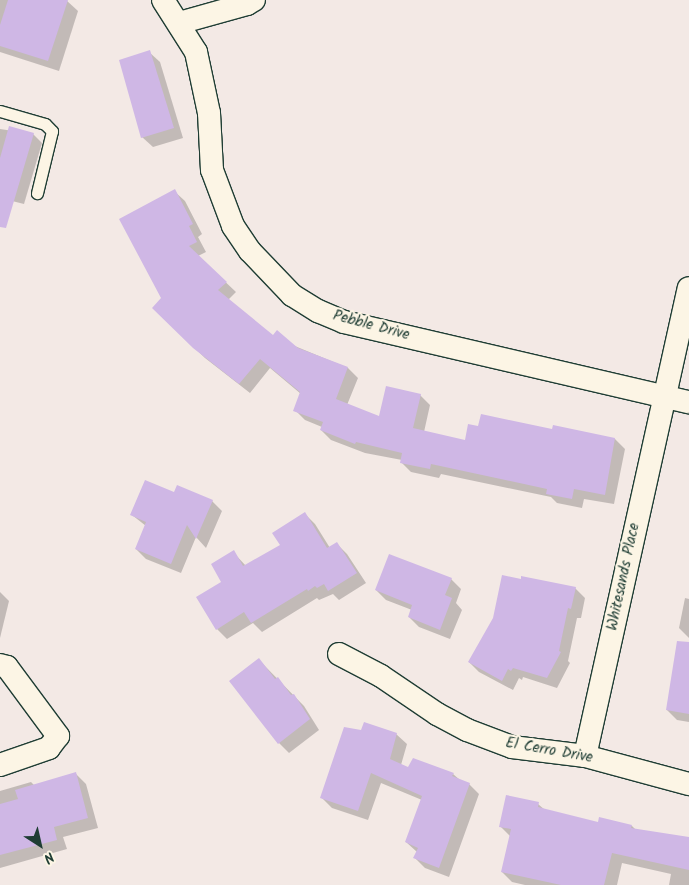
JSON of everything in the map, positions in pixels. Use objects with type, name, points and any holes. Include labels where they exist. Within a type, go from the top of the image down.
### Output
[{"type":"street","name":"Pebble Drive","points":[[163,0],[180,23],[196,52],[209,113],[212,170],[220,198],[233,226],[250,251],[292,295],[344,322],[689,402]]},
{"type":"street","points":[[180,23],[247,4],[254,0]]},
{"type":"street","name":"Whitesands Place","points":[[585,756],[689,288]]},
{"type":"street","name":"El Cerro Drive","points":[[339,654],[381,676],[437,714],[467,730],[512,747],[585,756],[689,784]]},
{"type":"street","points":[[0,665],[7,667],[58,736],[49,748],[0,764]]},
{"type":"lane","points":[[0,111],[45,124],[52,131],[37,194]]},
{"type":"building","points":[[8,0],[68,0],[48,61],[0,46],[0,25]]},
{"type":"building","points":[[150,50],[174,128],[141,138],[119,60]]},
{"type":"building","points":[[9,126],[34,133],[6,228],[0,227],[0,158]]},
{"type":"building","points":[[175,189],[193,224],[189,226],[197,242],[189,246],[227,282],[218,290],[273,335],[277,330],[298,348],[348,367],[336,399],[379,416],[386,386],[421,394],[413,428],[465,440],[468,424],[478,426],[481,414],[552,429],[553,425],[615,438],[605,495],[574,489],[572,499],[546,494],[547,489],[431,464],[430,469],[400,463],[402,453],[356,442],[355,444],[320,430],[323,422],[293,411],[300,392],[260,359],[239,384],[193,348],[152,308],[161,298],[119,219]]},
{"type":"building","points":[[145,480],[174,492],[177,485],[213,500],[196,539],[187,525],[171,564],[135,549],[146,522],[130,515]]},
{"type":"building","points":[[305,512],[327,548],[337,542],[357,573],[328,591],[324,584],[317,588],[315,586],[308,591],[307,589],[251,623],[244,612],[216,630],[196,597],[221,582],[211,564],[234,550],[243,566],[280,545],[272,533]]},
{"type":"building","points":[[389,554],[452,578],[445,595],[452,598],[440,630],[408,617],[412,605],[375,590]]},
{"type":"building","points":[[502,575],[521,579],[521,576],[576,587],[571,609],[568,608],[559,651],[561,652],[547,678],[513,668],[511,671],[508,669],[502,681],[468,662],[493,618]]},
{"type":"building","points":[[677,641],[689,642],[689,714],[666,710]]},
{"type":"building","points":[[259,658],[275,679],[278,677],[291,695],[294,694],[310,719],[278,744],[229,681]]},
{"type":"building","points":[[364,722],[397,733],[390,759],[408,767],[413,758],[454,773],[452,776],[470,783],[439,868],[413,858],[418,848],[405,842],[422,796],[371,773],[358,811],[320,798],[344,727],[361,730]]},
{"type":"building","points":[[76,772],[88,818],[54,827],[57,840],[0,855],[0,804],[18,799],[15,790]]},
{"type":"building","points":[[506,795],[539,802],[538,807],[598,822],[599,817],[632,825],[631,828],[689,837],[689,870],[612,853],[604,885],[561,885],[501,872],[511,829],[499,827]]}]
